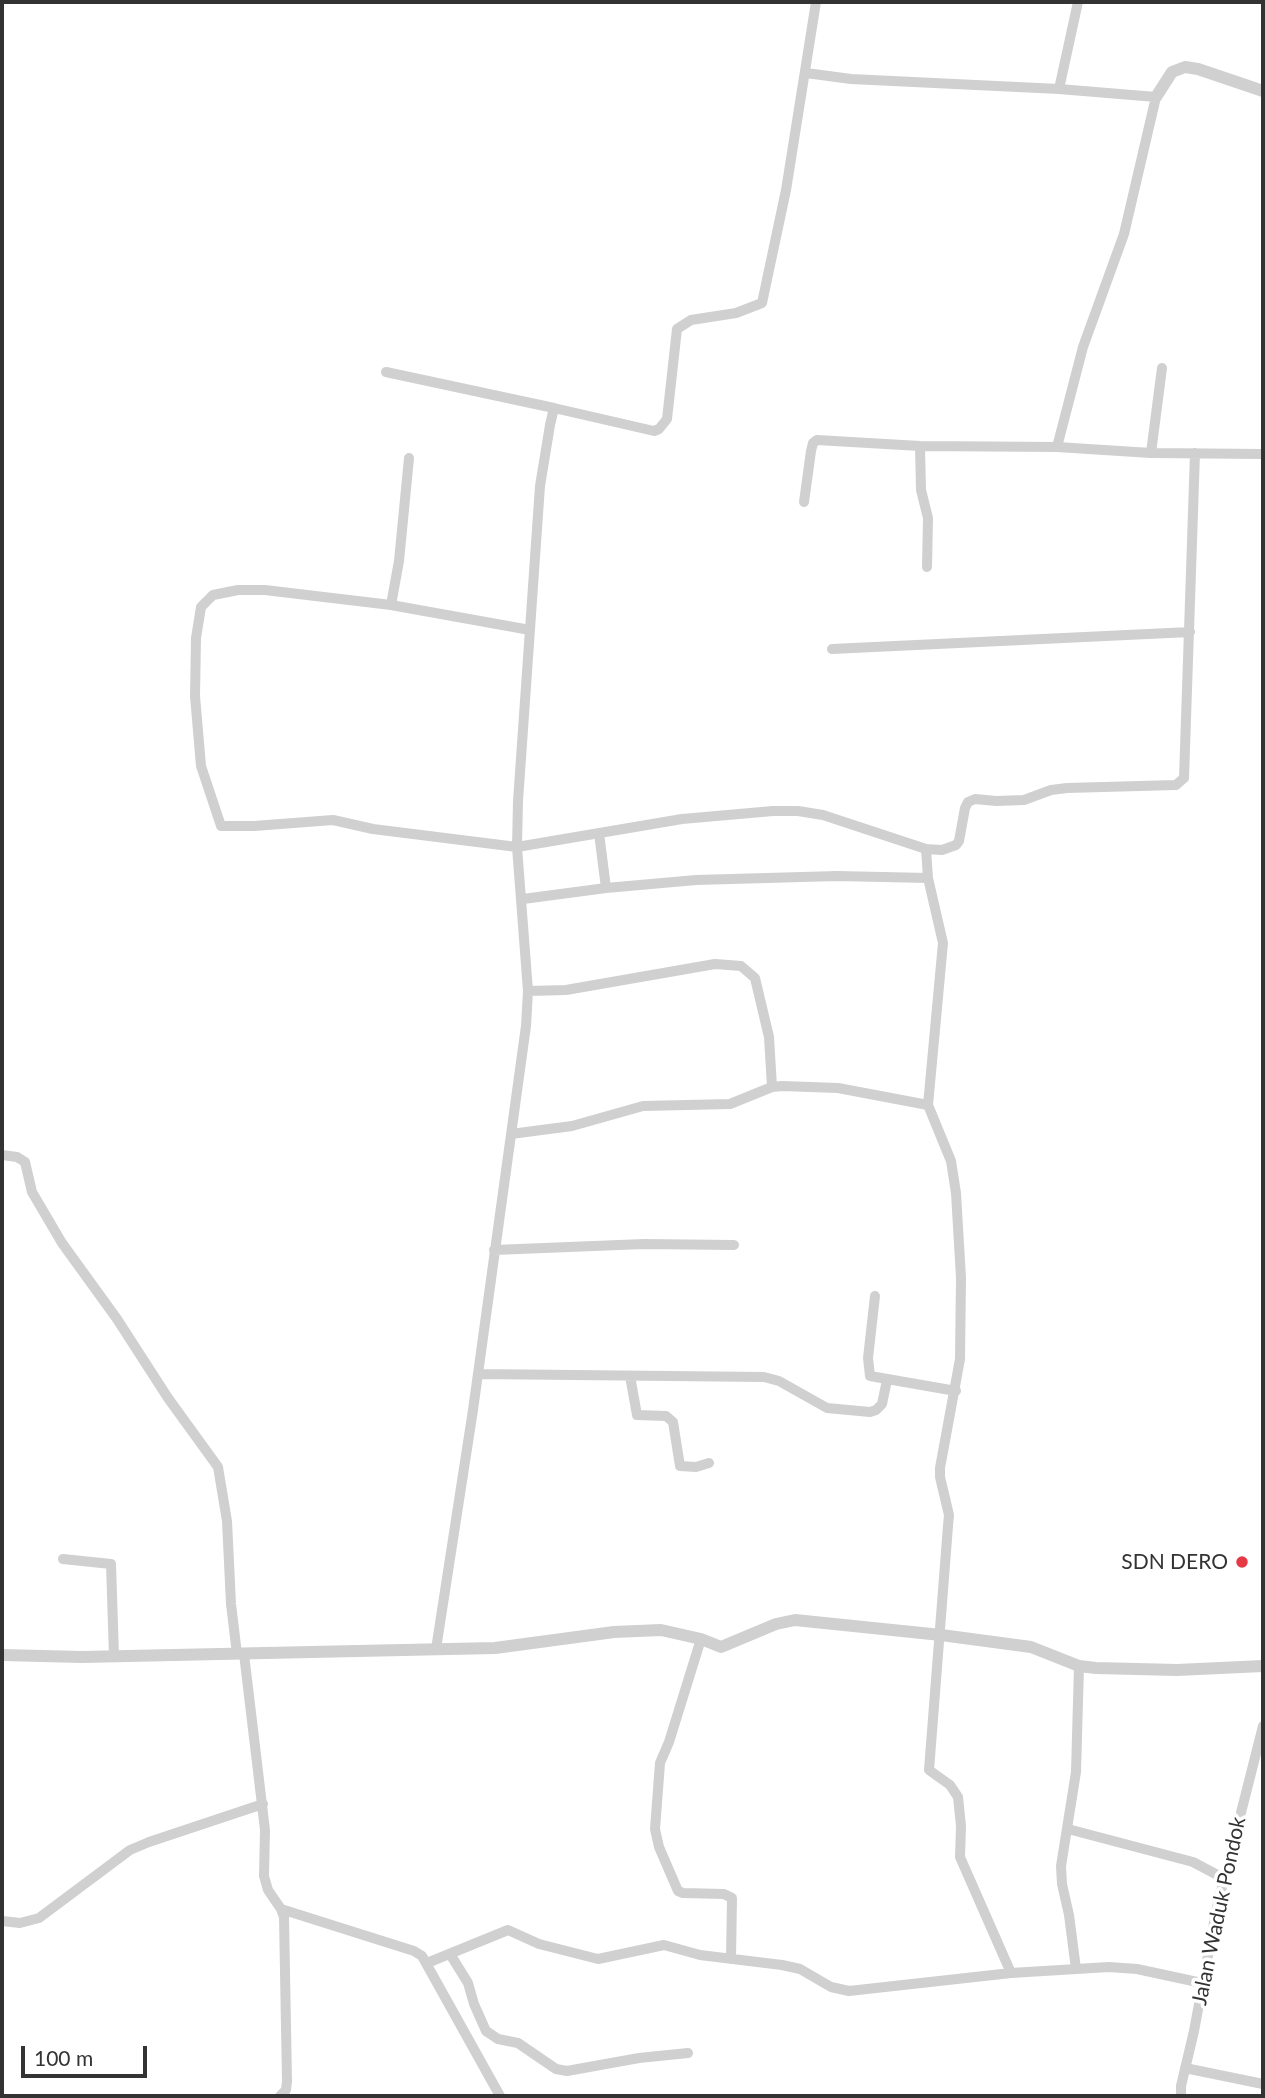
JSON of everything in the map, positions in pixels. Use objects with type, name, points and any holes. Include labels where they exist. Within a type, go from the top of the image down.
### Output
[{"type":"street","points":[[386,372],[654,431],[659,429],[667,419],[677,329],[691,320],[746,311],[761,305],[786,190],[816,2]]},
{"type":"street","points":[[1059,89],[1078,2]]},
{"type":"street","points":[[1057,447],[1083,347],[1124,234],[1157,97],[1172,72],[1185,67],[1263,91]]},
{"type":"street","points":[[806,73],[851,79],[1059,89],[1157,97]]},
{"type":"street","points":[[1152,453],[1162,368]]},
{"type":"street","points":[[436,1649],[478,1374],[526,1026],[528,991],[517,847],[522,729],[540,486],[554,408]]},
{"type":"street","points":[[804,502],[814,441],[825,439],[920,446],[1057,447],[1152,453],[1263,454]]},
{"type":"street","points":[[920,446],[920,480],[928,517],[927,567]]},
{"type":"street","points":[[530,630],[391,606],[265,590],[238,590],[213,595],[201,607],[196,638],[195,696],[201,766],[218,822],[226,827],[333,820],[373,829],[517,847],[682,819],[798,811],[824,815],[926,849],[942,850],[956,845],[961,836],[965,808],[968,802],[975,799],[1024,800],[1058,789],[1151,788],[1176,785],[1184,778],[1195,453]]},
{"type":"street","points":[[391,606],[399,561],[410,458]]},
{"type":"street","points":[[832,649],[1190,632]]},
{"type":"street","points":[[599,833],[606,888]]},
{"type":"street","points":[[926,849],[928,878],[943,943],[928,1105],[947,1151],[956,1193],[961,1278],[960,1359],[940,1468],[948,1515],[942,1635],[929,1770],[950,1785],[958,1797],[960,1857],[1011,1973]]},
{"type":"street","points":[[523,899],[696,880],[837,876],[928,878]]},
{"type":"street","points":[[528,991],[566,990],[715,964],[741,966],[755,978],[769,1037],[772,1087]]},
{"type":"street","points":[[511,1134],[572,1126],[643,1107],[730,1104],[772,1087],[838,1088],[928,1105]]},
{"type":"street","points":[[2,1155],[25,1161],[32,1192],[62,1242],[218,1467],[227,1521],[231,1604],[263,1804],[264,1876],[268,1890],[281,1909],[285,1928],[287,2081],[286,2090],[280,2096]]},
{"type":"street","points":[[494,1250],[643,1244],[734,1245]]},
{"type":"street","points":[[875,1296],[868,1373],[872,1378],[956,1391]]},
{"type":"street","points":[[478,1374],[764,1377],[779,1381],[827,1408],[870,1412],[882,1404],[887,1380]]},
{"type":"street","points":[[629,1376],[637,1415],[666,1416],[673,1422],[680,1466],[696,1467],[709,1463]]},
{"type":"street","points":[[63,1559],[111,1564],[114,1656]]},
{"type":"street","points":[[2,1655],[114,1656],[495,1648],[661,1630],[701,1639],[721,1647],[776,1624],[795,1620],[1031,1647],[1079,1666],[1177,1670],[1263,1666]]},
{"type":"street","points":[[701,1639],[670,1742],[660,1763],[655,1829],[659,1847],[678,1891],[683,1894],[724,1894],[732,1898],[731,1959]]},
{"type":"street","points":[[1076,1969],[1061,1866],[1076,1772],[1079,1666]]},
{"type":"street","name":"Jalan Waduk Pondok","points":[[1179,2096],[1224,1879],[1263,1726]]},
{"type":"street","points":[[2,1921],[20,1923],[39,1919],[130,1850],[263,1804]]},
{"type":"street","points":[[1068,1829],[1193,1862],[1224,1879]]},
{"type":"street","points":[[281,1909],[414,1951],[427,1963],[500,2096]]},
{"type":"street","points":[[427,1963],[510,1931],[529,1941],[598,1959],[664,1945],[700,1955],[800,1969],[831,1987],[849,1991],[1011,1973],[1076,1969],[1137,1969],[1202,1983]]},
{"type":"street","points":[[450,1954],[468,1983],[486,2031],[498,2039],[518,2043],[556,2069],[567,2071],[639,2058],[688,2053]]},
{"type":"street","points":[[1185,2068],[1263,2084]]},
{"type":"place","name":"SDN DERO","points":[[1242,1562]]}]
